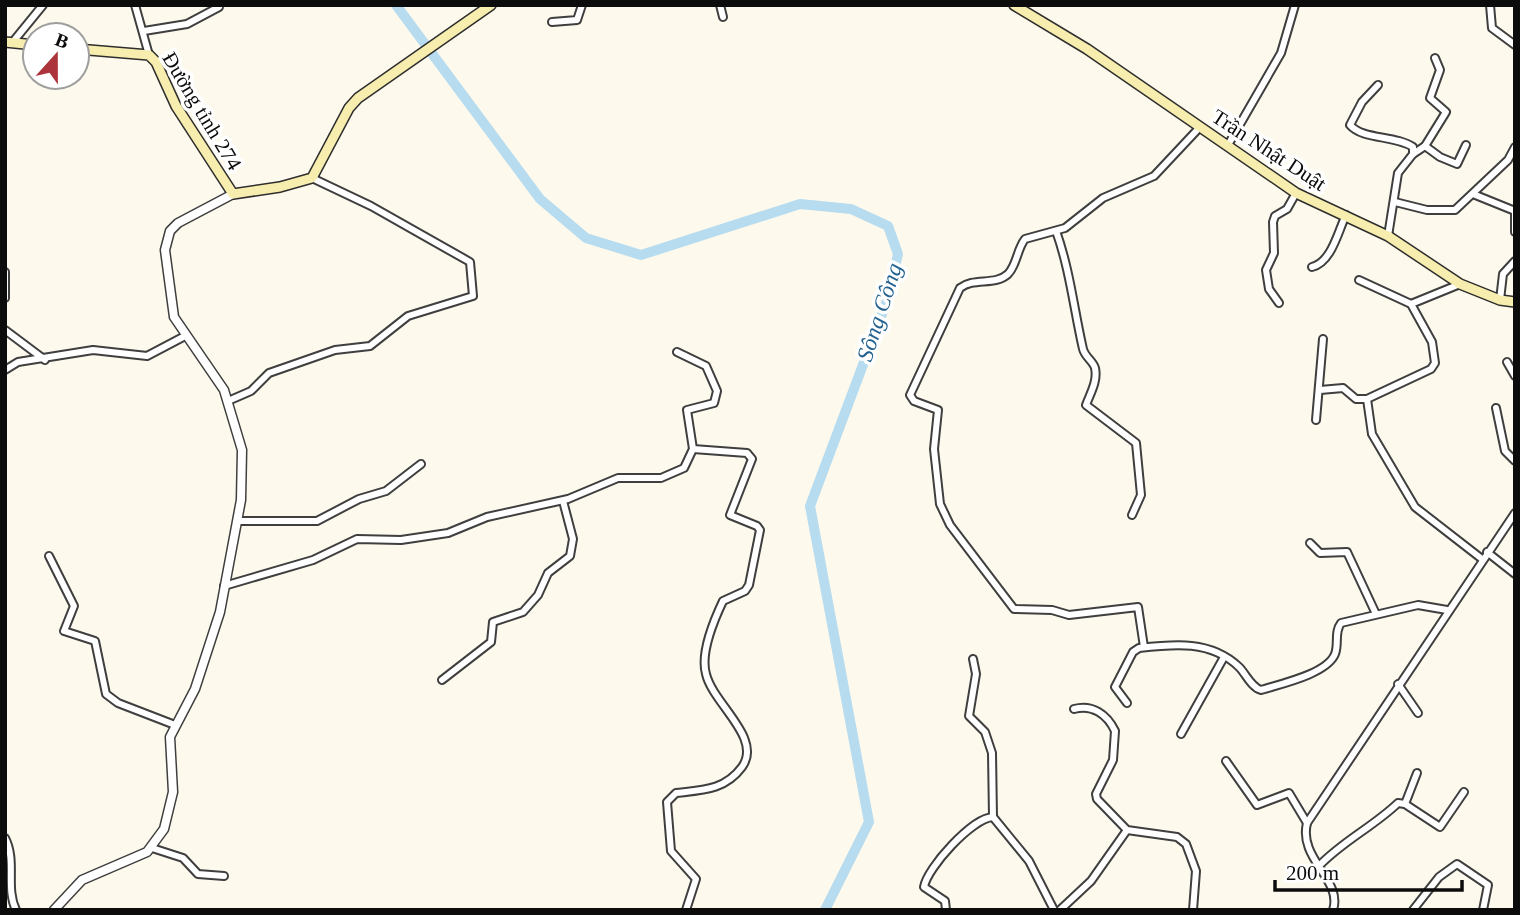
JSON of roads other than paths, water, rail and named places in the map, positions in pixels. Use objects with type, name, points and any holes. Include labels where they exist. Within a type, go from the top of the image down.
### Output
[{"type":"main road","points":[[312,178],[349,108],[358,98],[491,5]]},
{"type":"main road","name":"Trần Nhật Duật","points":[[1014,5],[1087,49],[1296,193],[1388,236],[1460,284],[1500,300],[1515,302]]},
{"type":"main road","name":"Đường tỉnh 274","points":[[91,50],[149,55],[156,62],[176,106],[233,194],[280,187],[312,178]]},
{"type":"street","points":[[8,43],[43,5]]},
{"type":"street","points":[[135,5],[149,55]]},
{"type":"street","points":[[552,22],[577,20],[582,5]]},
{"type":"street","points":[[720,5],[723,17]]},
{"type":"street","points":[[1228,145],[1281,53],[1295,5]]},
{"type":"street","points":[[1490,5],[1492,29],[1515,45]]},
{"type":"street","points":[[144,31],[194,21],[219,7]]},
{"type":"street","points":[[1388,236],[1398,173],[1413,154],[1425,146],[1446,112],[1430,97],[1440,70],[1435,58]]},
{"type":"street","points":[[1378,85],[1362,103],[1350,125],[1360,131],[1403,140],[1413,147],[1413,154]]},
{"type":"street","points":[[1144,647],[1138,607],[1069,615],[1052,610],[1017,610],[1012,607],[950,525],[940,504],[934,449],[939,410],[914,401],[910,395],[961,288],[970,282],[1002,278],[1012,269],[1025,239],[1056,231],[1073,223],[1103,198],[1154,176],[1200,127]]},
{"type":"street","points":[[1425,146],[1440,157],[1457,163],[1466,145]]},
{"type":"street","points":[[1395,202],[1423,210],[1453,211],[1508,160],[1515,148]]},
{"type":"street","points":[[228,401],[251,391],[270,373],[335,350],[370,346],[408,316],[473,296],[470,262],[371,206],[312,178]]},
{"type":"street","points":[[1279,303],[1269,289],[1266,270],[1274,253],[1273,222],[1275,216],[1287,209],[1296,193]]},
{"type":"street","points":[[54,910],[82,880],[139,858],[152,848],[164,829],[172,805],[169,745],[174,726],[195,690],[220,612],[237,521],[242,450],[228,401],[216,377],[185,336],[170,303],[166,240],[178,223],[233,194]]},
{"type":"street","points":[[1473,194],[1515,212],[1515,232]]},
{"type":"street","points":[[1312,267],[1322,262],[1329,252],[1346,215]]},
{"type":"street","points":[[1056,231],[1068,267],[1072,303],[1079,321],[1083,351],[1095,368],[1094,386],[1086,405],[1132,439],[1137,447],[1142,495],[1132,515]]},
{"type":"street","points":[[1500,300],[1503,274],[1515,261]]},
{"type":"street","points":[[5,272],[5,298]]},
{"type":"street","points":[[1320,390],[1338,387],[1356,400],[1367,399],[1434,367],[1432,342],[1411,304],[1359,280]]},
{"type":"street","points":[[1411,304],[1460,284]]},
{"type":"street","points":[[5,330],[45,360]]},
{"type":"street","points":[[5,370],[18,362],[106,350],[147,356],[185,336]]},
{"type":"street","points":[[1316,420],[1324,338]]},
{"type":"street","points":[[224,586],[320,558],[357,539],[401,540],[448,533],[487,517],[541,503],[563,501],[618,478],[662,478],[684,468],[693,449],[687,410],[710,407],[717,391],[706,366],[677,352]]},
{"type":"street","points":[[1507,362],[1515,376]]},
{"type":"street","points":[[1367,399],[1372,434],[1415,507],[1515,574]]},
{"type":"street","points":[[1496,408],[1505,451],[1515,461]]},
{"type":"street","points":[[686,910],[696,879],[671,851],[667,803],[676,793],[718,787],[736,775],[749,755],[748,743],[716,697],[705,667],[714,621],[723,601],[745,591],[749,586],[760,530],[757,526],[730,515],[752,459],[747,453],[693,449]]},
{"type":"street","points":[[237,521],[317,521],[359,499],[386,491],[421,464]]},
{"type":"street","points":[[442,680],[491,642],[493,622],[523,612],[538,595],[548,573],[570,556],[573,539],[563,501]]},
{"type":"street","points":[[1333,910],[1334,893],[1305,841],[1307,823],[1447,610],[1515,513]]},
{"type":"street","points":[[1310,543],[1320,552],[1347,552],[1377,614]]},
{"type":"street","points":[[49,556],[74,606],[64,631],[95,641],[106,694],[118,702],[174,726]]},
{"type":"street","points":[[1127,703],[1116,690],[1116,684],[1133,652],[1144,647],[1192,644],[1224,657],[1261,690],[1323,667],[1335,653],[1338,625],[1418,605],[1447,610]]},
{"type":"street","points":[[1181,734],[1224,657]]},
{"type":"street","points":[[973,660],[976,674],[969,716],[985,732],[992,753],[993,817],[1029,861],[1054,910]]},
{"type":"street","points":[[1398,684],[1418,713]]},
{"type":"street","points":[[1074,709],[1084,706],[1098,712],[1115,731],[1113,760],[1096,797],[1127,830],[1177,837],[1186,844],[1196,871],[1193,910]]},
{"type":"street","points":[[1226,761],[1257,805],[1289,793],[1307,823]]},
{"type":"street","points":[[1405,804],[1417,773]]},
{"type":"street","points":[[1318,867],[1336,849],[1352,841],[1398,803],[1405,804],[1440,827],[1464,792]]},
{"type":"street","points":[[946,910],[945,901],[923,887],[934,863],[941,859],[957,837],[968,833],[983,818],[993,817]]},
{"type":"street","points":[[1060,910],[1098,873],[1127,830]]},
{"type":"street","points":[[5,838],[11,855],[12,897],[16,910]]},
{"type":"street","points":[[152,848],[183,858],[198,874],[224,876]]},
{"type":"street","points":[[1413,910],[1439,877],[1457,864],[1488,885],[1483,910]]},
{"type":"waterway","name":"Sông Công","points":[[396,5],[540,199],[586,238],[641,255],[800,204],[851,209],[888,226],[898,254],[888,298],[810,506],[869,822],[825,910]]}]
